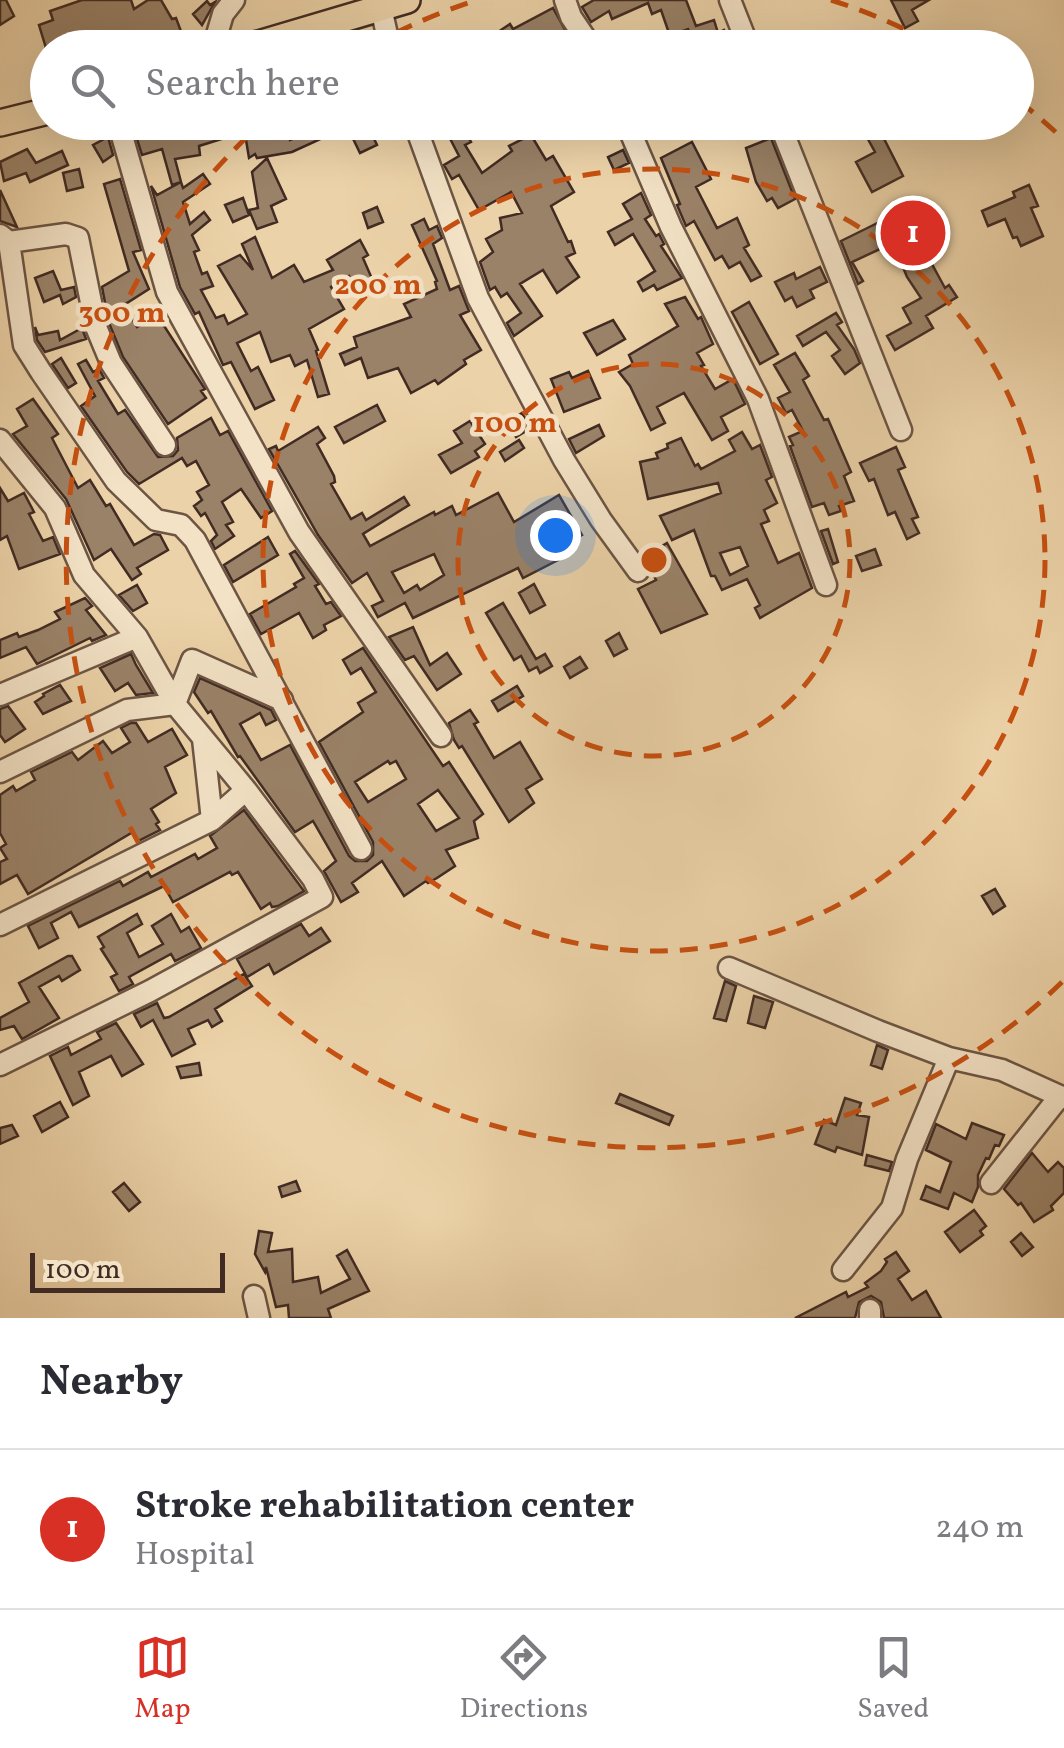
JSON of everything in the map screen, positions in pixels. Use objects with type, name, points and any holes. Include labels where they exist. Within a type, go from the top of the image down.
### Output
[{"type":"main road","points":[[307,30],[407,0]]},
{"type":"main road","points":[[0,123],[30,115]]},
{"type":"street","points":[[218,30],[223,14],[234,0]]},
{"type":"street","points":[[564,0],[580,30]]},
{"type":"street","points":[[730,0],[742,30]]},
{"type":"street","points":[[382,8],[386,30]]},
{"type":"street","points":[[123,140],[167,292],[299,532],[441,736]]},
{"type":"street","points":[[421,140],[478,298],[564,460],[600,520],[638,570]]},
{"type":"street","points":[[634,140],[671,227],[758,399],[826,584]]},
{"type":"street","points":[[786,140],[901,430]]},
{"type":"street","points":[[166,445],[110,363],[96,327],[78,238],[66,234],[4,238],[24,344],[32,358],[116,481],[156,520],[181,526],[195,540],[361,849]]},
{"type":"street","points":[[0,440],[55,508],[84,574],[137,637],[175,704],[246,790],[313,878],[322,897],[150,991],[0,1065]]},
{"type":"street","points":[[0,696],[137,637]]},
{"type":"street","points":[[175,704],[192,660],[282,700]]},
{"type":"street","points":[[0,772],[128,710],[175,704]]},
{"type":"street","points":[[203,739],[212,820]]},
{"type":"street","points":[[0,925],[212,820],[246,790]]},
{"type":"street","points":[[729,968],[949,1058],[1002,1070],[1062,1097],[991,1184]]},
{"type":"street","points":[[843,1270],[892,1208],[907,1159],[949,1058]]},
{"type":"street","points":[[254,1296],[259,1318]]},
{"type":"building","points":[[0,0],[6,0],[14,16],[0,25]]},
{"type":"building","points":[[82,0],[131,0],[134,9],[148,0],[161,0],[180,30],[41,30],[39,25],[53,20],[50,11]]},
{"type":"building","points":[[594,0],[686,0],[696,26],[714,20],[717,30],[668,30],[661,10],[652,14],[648,3],[612,19],[609,11],[591,22],[582,7]]},
{"type":"building","points":[[891,0],[929,0],[912,10],[918,21],[905,28]]},
{"type":"building","points":[[207,1],[210,5],[215,2],[202,25],[193,14]]},
{"type":"building","points":[[553,8],[565,30],[501,30],[510,24],[513,29]]},
{"type":"building","points":[[109,140],[113,155],[103,162],[93,145]]},
{"type":"building","points":[[137,140],[218,140],[199,146],[200,155],[175,159],[181,182],[172,185],[162,149],[142,155]]},
{"type":"building","points":[[246,140],[318,140],[292,152],[257,158],[255,154],[249,158]]},
{"type":"building","points":[[354,140],[375,140],[377,145],[360,153]]},
{"type":"building","points":[[451,140],[470,140],[465,145],[482,173],[512,151],[509,146],[521,140],[534,140],[546,160],[553,156],[574,192],[551,206],[568,242],[571,241],[575,253],[566,257],[579,277],[557,293],[543,270],[520,284],[542,316],[514,336],[507,323],[521,313],[507,293],[501,297],[495,287],[490,290],[480,262],[493,252],[486,239],[502,230],[500,218],[522,213],[511,192],[479,210],[459,175],[452,179],[444,165],[459,156]]},
{"type":"building","points":[[772,140],[795,199],[778,208],[772,198],[767,201],[756,182],[746,148]]},
{"type":"building","points":[[868,140],[885,140],[903,176],[872,192],[856,162],[875,152]]},
{"type":"building","points":[[692,142],[711,179],[696,187],[717,228],[737,218],[749,245],[744,248],[761,276],[751,281],[740,262],[729,268],[722,256],[715,260],[694,221],[686,226],[677,205],[680,204],[661,158]]},
{"type":"building","points":[[27,149],[36,163],[62,151],[68,165],[30,182],[26,173],[4,181],[0,162]]},
{"type":"building","points":[[623,150],[629,163],[614,170],[608,157]]},
{"type":"building","points":[[267,158],[286,199],[271,206],[277,222],[257,229],[249,210],[258,208],[252,172]]},
{"type":"building","points":[[79,169],[83,187],[67,191],[63,173]]},
{"type":"building","points":[[203,174],[210,184],[183,202],[190,224],[204,212],[210,220],[192,235],[199,250],[194,252],[202,274],[207,272],[213,286],[201,290],[216,318],[224,315],[228,324],[247,314],[218,266],[240,255],[253,270],[242,244],[255,237],[272,278],[294,265],[304,282],[333,270],[327,260],[360,240],[368,255],[363,258],[373,281],[355,289],[349,276],[331,287],[344,309],[309,329],[329,394],[318,397],[307,360],[295,366],[290,355],[271,362],[260,332],[237,343],[251,371],[258,367],[274,400],[255,409],[231,362],[223,365],[199,312],[195,314],[180,287],[151,186],[157,195],[181,182],[183,188]]},
{"type":"building","points":[[120,179],[141,250],[133,252],[149,289],[124,305],[137,327],[157,315],[205,389],[201,391],[206,398],[168,424],[123,357],[109,323],[102,287],[129,271],[104,184]]},
{"type":"building","points":[[1029,185],[1038,206],[1031,208],[1043,236],[1021,246],[1005,219],[988,226],[982,211],[1015,197],[1013,192]]},
{"type":"building","points":[[0,190],[17,227],[0,221]]},
{"type":"building","points":[[641,193],[651,215],[645,219],[656,236],[659,234],[664,244],[661,246],[682,278],[657,290],[654,285],[643,291],[638,282],[655,271],[633,234],[615,245],[608,232],[632,219],[623,204]]},
{"type":"building","points":[[243,198],[249,215],[233,222],[225,205]]},
{"type":"building","points":[[377,207],[383,222],[368,228],[363,213]]},
{"type":"building","points":[[906,209],[911,222],[917,219],[945,288],[949,285],[957,297],[926,316],[933,328],[895,350],[887,336],[911,323],[903,308],[921,298],[893,243],[852,262],[863,281],[858,284],[841,241]]},
{"type":"building","points":[[424,219],[429,230],[437,226],[442,238],[433,244],[450,290],[459,286],[469,311],[460,315],[481,350],[438,384],[435,380],[411,393],[398,368],[368,378],[361,358],[345,365],[340,354],[357,347],[354,337],[411,317],[404,304],[437,289],[412,225]]},
{"type":"building","points":[[820,267],[827,282],[810,290],[814,298],[797,307],[792,297],[785,301],[775,282],[794,273],[796,279]]},
{"type":"building","points":[[53,271],[61,290],[74,287],[76,297],[63,304],[60,295],[44,302],[35,278]]},
{"type":"building","points":[[685,297],[698,319],[701,317],[713,344],[697,353],[704,365],[701,366],[715,389],[733,379],[745,404],[721,417],[728,431],[712,440],[684,393],[657,407],[665,423],[651,430],[619,372],[633,364],[629,355],[678,326],[665,304]]},
{"type":"building","points":[[749,302],[778,354],[760,364],[732,312]]},
{"type":"building","points":[[836,313],[842,322],[837,325],[860,363],[845,374],[832,356],[840,350],[826,332],[803,346],[797,336]]},
{"type":"building","points":[[613,320],[625,339],[597,355],[584,333]]},
{"type":"building","points":[[35,327],[38,335],[58,331],[60,340],[82,328],[86,339],[45,352],[37,340]]},
{"type":"building","points":[[795,353],[809,376],[803,380],[824,420],[828,419],[851,472],[844,476],[854,501],[829,515],[824,503],[812,507],[790,446],[793,445],[789,437],[803,431],[792,410],[786,413],[778,398],[790,392],[774,365]]},
{"type":"building","points":[[61,358],[76,383],[68,388],[52,364]]},
{"type":"building","points":[[86,360],[93,372],[99,369],[104,378],[98,381],[118,414],[125,410],[158,457],[173,456],[178,450],[177,438],[211,418],[220,435],[228,431],[272,511],[261,518],[241,489],[222,502],[233,522],[226,525],[234,536],[215,549],[211,541],[217,535],[205,513],[201,516],[194,506],[202,500],[197,492],[209,485],[196,461],[187,466],[182,458],[139,484],[81,406],[95,396],[78,364]]},
{"type":"building","points":[[588,371],[600,398],[564,412],[551,379],[569,372],[572,378]]},
{"type":"building","points":[[33,399],[58,434],[52,438],[78,488],[90,480],[106,506],[110,504],[134,545],[154,534],[160,535],[168,550],[137,568],[141,574],[132,580],[111,549],[94,560],[66,499],[13,434],[27,426],[17,409]]},
{"type":"building","points":[[377,405],[385,421],[344,443],[335,427]]},
{"type":"building","points":[[522,413],[531,428],[516,437],[507,422]]},
{"type":"building","points":[[470,421],[485,444],[475,451],[479,457],[451,473],[439,455],[462,443],[454,431]]},
{"type":"building","points":[[599,425],[604,436],[576,453],[569,439]]},
{"type":"building","points":[[318,427],[325,438],[317,444],[334,476],[335,482],[331,484],[351,519],[362,513],[366,520],[404,497],[409,505],[363,534],[370,546],[434,512],[435,515],[452,506],[456,515],[498,493],[514,522],[559,495],[582,535],[557,548],[562,558],[523,578],[518,568],[413,618],[405,603],[378,617],[372,606],[383,601],[367,573],[352,583],[318,535],[269,449],[276,446],[278,451]],"holes":[[[434,554],[444,575],[420,590],[417,585],[404,593],[392,572]]]},
{"type":"building","points":[[742,432],[752,449],[760,445],[772,477],[766,480],[777,503],[764,510],[769,521],[761,524],[778,563],[799,553],[812,588],[760,618],[755,608],[760,605],[747,579],[722,590],[715,576],[711,576],[694,530],[672,540],[660,516],[721,493],[718,483],[648,499],[640,462],[658,458],[656,453],[681,438],[695,466],[698,464],[701,469],[735,451],[729,440]],"holes":[[[740,547],[748,566],[730,575],[720,553]]]},
{"type":"building","points":[[519,440],[524,448],[505,461],[500,452]]},
{"type":"building","points":[[896,447],[905,467],[898,470],[918,517],[912,519],[919,533],[907,539],[895,512],[888,515],[874,479],[869,481],[860,463]]},
{"type":"building","points":[[0,488],[8,501],[24,493],[34,512],[29,514],[43,541],[53,537],[60,554],[19,569],[7,536],[0,540]]},
{"type":"building","points":[[828,529],[838,562],[833,564],[821,531]]},
{"type":"building","points":[[268,537],[278,555],[233,582],[224,565]]},
{"type":"building","points":[[667,543],[707,614],[661,633],[638,589],[656,580],[644,557]]},
{"type":"building","points":[[875,549],[881,565],[862,571],[856,556]]},
{"type":"building","points":[[295,551],[319,584],[315,586],[326,604],[331,602],[341,616],[324,625],[326,630],[313,638],[299,613],[261,634],[250,614],[296,587],[294,584],[304,578],[290,554]]},
{"type":"building","points":[[534,584],[545,605],[530,613],[519,593]]},
{"type":"building","points":[[137,585],[147,603],[133,611],[119,595]]},
{"type":"building","points":[[85,598],[92,606],[86,610],[106,635],[92,641],[90,638],[37,664],[26,647],[0,658],[0,640],[38,630],[60,619],[55,612]]},
{"type":"building","points":[[503,603],[536,659],[545,654],[552,666],[540,673],[537,667],[529,671],[521,656],[514,660],[486,613]]},
{"type":"building","points":[[413,627],[430,665],[447,653],[461,674],[437,690],[414,656],[405,660],[389,637]]},
{"type":"building","points":[[619,633],[627,649],[614,656],[606,641]]},
{"type":"building","points":[[363,648],[443,766],[449,762],[483,814],[474,821],[478,838],[446,850],[455,866],[404,896],[382,861],[352,883],[358,892],[341,902],[324,871],[336,861],[313,821],[295,832],[194,692],[200,678],[271,710],[276,720],[266,725],[260,713],[240,724],[261,760],[290,745],[349,856],[355,861],[367,861],[373,855],[373,842],[319,742],[363,712],[358,703],[376,692],[361,668],[351,674],[343,660]],"holes":[[[388,761],[396,761],[406,779],[368,802],[355,782]],[[438,790],[459,818],[436,831],[418,804]]]},
{"type":"building","points":[[131,654],[153,693],[136,695],[128,683],[115,691],[100,668]]},
{"type":"building","points":[[580,657],[587,668],[570,678],[564,667]]},
{"type":"building","points":[[60,685],[71,701],[43,714],[35,702]]},
{"type":"building","points":[[517,686],[523,696],[498,711],[492,701]]},
{"type":"building","points":[[8,706],[25,729],[5,742],[0,735],[0,709]]},
{"type":"building","points":[[470,710],[494,758],[520,742],[542,779],[526,789],[534,803],[509,822],[462,746],[459,748],[454,740],[449,723]]},
{"type":"building","points":[[136,723],[148,742],[172,729],[187,755],[165,767],[176,793],[151,809],[160,830],[138,841],[133,832],[28,894],[17,875],[0,884],[0,862],[7,859],[0,848],[6,844],[0,833],[0,795],[13,786],[16,791],[35,780],[31,772],[72,752],[78,760],[103,741],[112,753],[130,742],[121,728]]},
{"type":"building","points":[[244,810],[304,891],[278,906],[272,907],[270,903],[261,909],[238,872],[230,872],[173,902],[164,886],[79,927],[71,912],[51,923],[58,938],[39,948],[28,926],[120,881],[123,886],[148,872],[151,877],[195,854],[198,859],[217,848],[210,836]]},
{"type":"building","points":[[995,889],[1005,906],[993,914],[982,896]]},
{"type":"building","points":[[137,914],[142,924],[127,933],[139,957],[163,944],[152,926],[171,914],[181,932],[189,927],[201,948],[175,961],[171,954],[129,977],[133,984],[119,991],[111,977],[117,974],[98,937]]},
{"type":"building","points":[[301,924],[309,936],[321,928],[330,941],[274,974],[269,964],[247,977],[237,959]]},
{"type":"building","points":[[72,956],[80,970],[62,981],[59,976],[39,987],[59,1018],[22,1039],[14,1026],[0,1030],[0,1018],[29,1002],[19,983]]},
{"type":"building","points":[[244,974],[252,986],[215,1009],[222,1021],[212,1027],[208,1020],[188,1029],[195,1044],[172,1056],[153,1020],[141,1027],[134,1014],[157,1003],[164,1018],[169,1017]]},
{"type":"building","points":[[725,981],[736,986],[726,1021],[714,1018]]},
{"type":"building","points":[[754,996],[773,1002],[765,1028],[748,1023]]},
{"type":"building","points":[[116,1023],[143,1064],[122,1076],[111,1056],[79,1072],[89,1096],[73,1105],[50,1056],[68,1047],[71,1055],[101,1039],[97,1032]]},
{"type":"building","points":[[877,1045],[888,1050],[882,1069],[871,1065]]},
{"type":"building","points":[[199,1063],[201,1075],[181,1078],[177,1067]]},
{"type":"building","points":[[620,1094],[673,1116],[669,1125],[616,1103]]},
{"type":"building","points":[[845,1098],[861,1103],[857,1115],[869,1117],[862,1155],[837,1147],[835,1152],[815,1144],[824,1120],[836,1125]]},
{"type":"building","points":[[60,1102],[68,1117],[42,1132],[34,1116]]},
{"type":"building","points":[[972,1123],[1004,1135],[986,1158],[972,1202],[954,1193],[948,1209],[921,1199],[926,1186],[940,1192],[951,1162],[926,1150],[936,1124],[966,1139]]},
{"type":"building","points":[[12,1125],[18,1136],[0,1144],[0,1128]]},
{"type":"building","points":[[1032,1153],[1048,1172],[1058,1162],[1064,1168],[1064,1193],[1051,1206],[1053,1210],[1034,1222],[1021,1203],[1018,1205],[1004,1189]]},
{"type":"building","points":[[867,1155],[892,1162],[889,1171],[865,1165]]},
{"type":"building","points":[[296,1181],[300,1191],[282,1197],[279,1187]]},
{"type":"building","points":[[124,1183],[140,1202],[129,1211],[113,1192]]},
{"type":"building","points":[[974,1210],[986,1226],[980,1231],[983,1235],[960,1252],[945,1232]]},
{"type":"building","points":[[259,1231],[272,1233],[268,1252],[292,1249],[293,1282],[318,1277],[321,1293],[350,1279],[337,1256],[347,1250],[369,1291],[328,1309],[331,1318],[289,1318],[288,1305],[276,1307],[266,1267],[265,1272],[255,1254]]},
{"type":"building","points":[[1021,1233],[1033,1247],[1022,1256],[1011,1242]]},
{"type":"building","points":[[896,1252],[909,1271],[898,1279],[912,1300],[926,1291],[941,1318],[884,1318],[881,1302],[871,1296],[859,1302],[855,1318],[795,1318],[846,1292],[848,1297],[868,1287],[865,1283]]},
{"type":"place","name":"Stroke rehabilitation center","points":[[913,233]]}]
